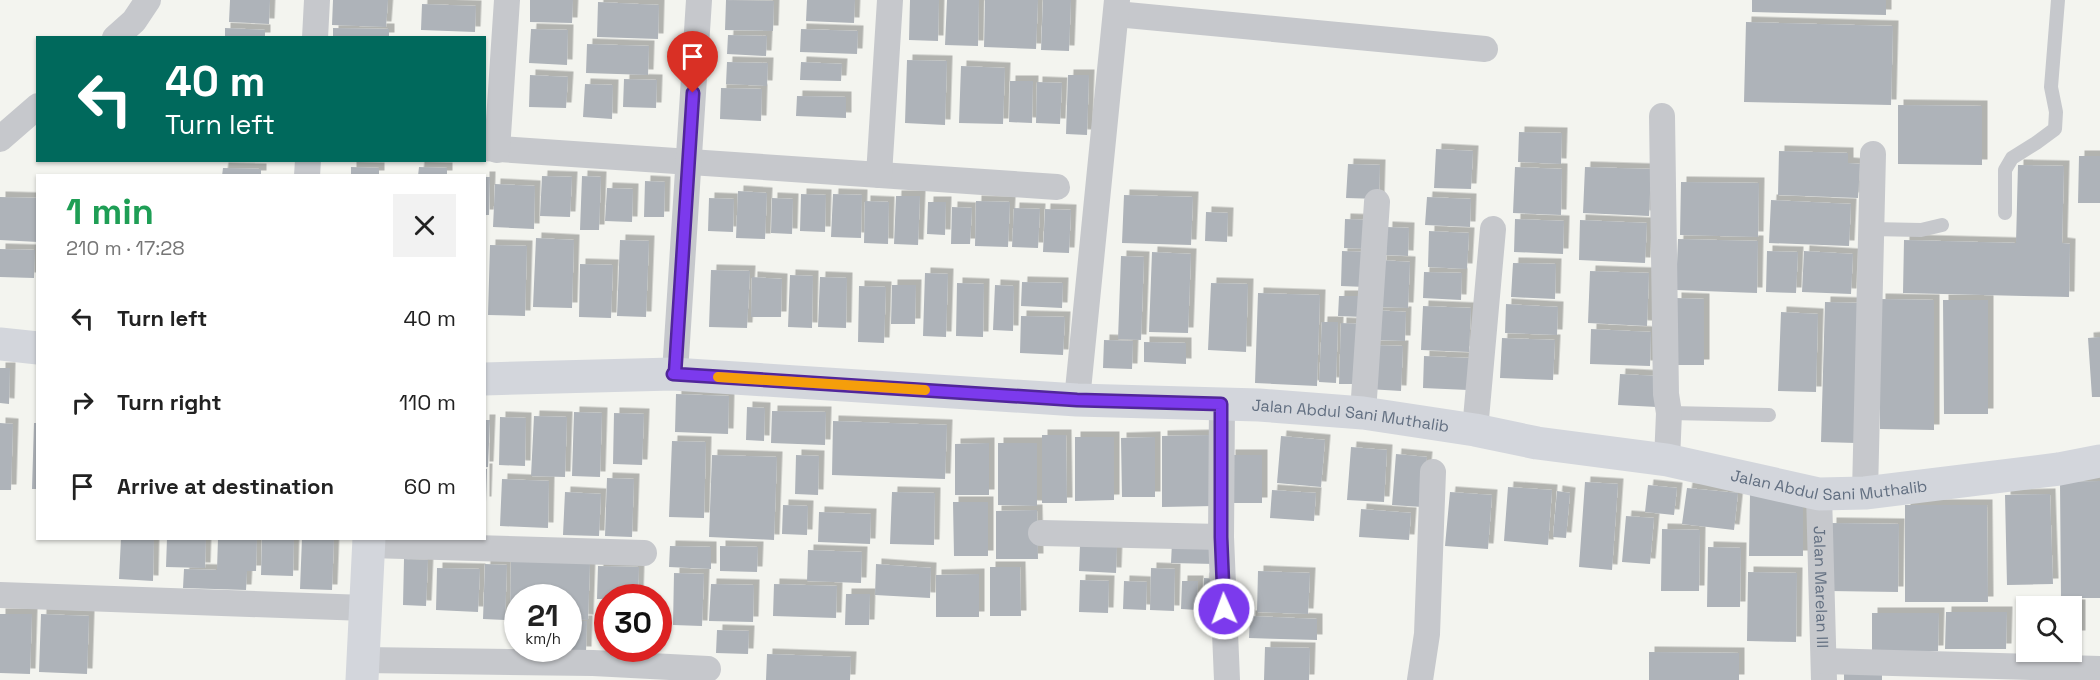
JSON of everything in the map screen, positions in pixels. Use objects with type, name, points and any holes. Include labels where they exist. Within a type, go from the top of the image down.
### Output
[{"type":"street","points":[[117,36],[134,21],[148,0]]},
{"type":"street","points":[[315,36],[317,0]]},
{"type":"street","points":[[507,0],[491,149],[1057,187]]},
{"type":"street","points":[[673,374],[675,373],[699,0]]},
{"type":"street","points":[[879,175],[890,0]]},
{"type":"street","points":[[1077,400],[1116,7],[1485,49]]},
{"type":"street","points":[[0,139],[36,108]]},
{"type":"street","points":[[1662,116],[1666,394],[1669,413],[1667,460]]},
{"type":"street","points":[[1865,494],[1873,154]]},
{"type":"street","points":[[1363,413],[1377,202]]},
{"type":"street","points":[[1475,430],[1493,229]]},
{"type":"street","points":[[0,344],[36,348]]},
{"type":"street","name":"Jalan Abdul Sani Muthalib","points":[[486,379],[673,374],[1077,400],[1221,404],[1363,413],[1475,430],[1537,443],[1667,460],[1819,494],[1865,494],[2059,469],[2100,461]]},
{"type":"street","points":[[1221,404],[1221,537],[1227,680]]},
{"type":"street","points":[[1420,680],[1427,634],[1433,472]]},
{"type":"street","name":"Jalan Marelan III","points":[[1819,494],[1824,670]]},
{"type":"street","points":[[1041,533],[1221,537]]},
{"type":"street","points":[[644,553],[369,542],[362,670],[593,663],[708,669]]},
{"type":"street","points":[[0,595],[365,608]]},
{"type":"street","points":[[1824,670],[2100,669]]},
{"type":"lane","points":[[2005,213],[2005,170],[2012,158],[2055,129],[2056,112],[2051,87],[2058,0]]},
{"type":"lane","points":[[1871,229],[1922,230],[1941,225]]},
{"type":"lane","points":[[1669,413],[1770,415]]},
{"type":"building","points":[[230,0],[270,0],[269,24],[229,22]]},
{"type":"building","points":[[333,0],[388,0],[386,27],[332,25]]},
{"type":"building","points":[[530,0],[573,0],[572,23],[530,22]]},
{"type":"building","points":[[726,0],[774,1],[773,31],[725,30]]},
{"type":"building","points":[[807,0],[855,0],[854,23],[806,21]]},
{"type":"building","points":[[910,0],[939,0],[938,41],[909,40]]},
{"type":"building","points":[[947,0],[979,0],[978,46],[945,45]]},
{"type":"building","points":[[985,0],[1038,0],[1036,49],[984,47]]},
{"type":"building","points":[[1043,0],[1071,0],[1069,51],[1041,50]]},
{"type":"building","points":[[1752,0],[1886,0],[1886,15],[1752,12]]},
{"type":"building","points":[[598,2],[659,5],[658,39],[597,37]]},
{"type":"building","points":[[422,4],[476,6],[475,32],[421,30]]},
{"type":"building","points":[[1746,22],[1893,26],[1891,105],[1744,102]]},
{"type":"building","points":[[225,28],[265,30],[265,36],[225,36]]},
{"type":"building","points":[[333,28],[389,29],[389,36],[333,36]]},
{"type":"building","points":[[531,29],[568,30],[567,65],[529,63]]},
{"type":"building","points":[[801,29],[858,31],[857,54],[800,52]]},
{"type":"building","points":[[728,35],[767,36],[766,56],[727,54]]},
{"type":"building","points":[[587,44],[649,46],[648,75],[586,73]]},
{"type":"building","points":[[907,60],[947,61],[945,125],[905,123]]},
{"type":"building","points":[[727,62],[768,63],[767,86],[726,84]]},
{"type":"building","points":[[801,62],[842,64],[841,81],[800,80]]},
{"type":"building","points":[[961,66],[1005,68],[1003,124],[959,123]]},
{"type":"building","points":[[530,75],[568,77],[566,108],[529,107]]},
{"type":"building","points":[[1068,75],[1089,75],[1087,135],[1066,134]]},
{"type":"building","points":[[624,79],[657,80],[656,108],[623,107]]},
{"type":"building","points":[[1010,81],[1033,81],[1032,123],[1009,122]]},
{"type":"building","points":[[1037,82],[1062,83],[1060,124],[1036,123]]},
{"type":"building","points":[[585,84],[613,85],[612,119],[583,117]]},
{"type":"building","points":[[721,88],[762,89],[761,121],[720,119]]},
{"type":"building","points":[[797,96],[846,97],[846,118],[796,116]]},
{"type":"building","points":[[1898,105],[1982,106],[1982,165],[1898,164]]},
{"type":"building","points":[[1519,132],[1562,133],[1561,164],[1518,162]]},
{"type":"building","points":[[1436,149],[1473,151],[1471,189],[1434,188]]},
{"type":"building","points":[[1779,151],[1848,153],[1848,163],[1860,164],[1858,198],[1778,195]]},
{"type":"building","points":[[2079,156],[2100,156],[2100,203],[2078,203]]},
{"type":"building","points":[[1348,164],[1380,165],[1379,199],[1346,198]]},
{"type":"building","points":[[2018,165],[2064,166],[2062,243],[2070,244],[2069,297],[1903,293],[1904,240],[2016,243]]},
{"type":"building","points":[[351,167],[379,168],[379,174],[351,174]]},
{"type":"building","points":[[419,167],[447,168],[447,174],[418,174]]},
{"type":"building","points":[[1515,167],[1562,169],[1561,215],[1513,213]]},
{"type":"building","points":[[1585,167],[1651,169],[1649,216],[1583,213]]},
{"type":"building","points":[[223,168],[261,169],[261,174],[222,174]]},
{"type":"building","points":[[542,176],[572,177],[570,217],[540,216]]},
{"type":"building","points":[[582,176],[601,177],[599,230],[580,230]]},
{"type":"building","points":[[486,177],[490,177],[489,215],[486,215]]},
{"type":"building","points":[[645,181],[665,182],[664,217],[644,217]]},
{"type":"building","points":[[1681,182],[1759,183],[1758,237],[1680,235]]},
{"type":"building","points":[[495,184],[535,186],[534,229],[493,227]]},
{"type":"building","points":[[607,188],[633,189],[632,222],[605,221]]},
{"type":"building","points":[[738,191],[767,193],[765,239],[736,238]]},
{"type":"building","points":[[801,194],[826,195],[825,232],[800,231]]},
{"type":"building","points":[[833,194],[862,195],[861,238],[831,237]]},
{"type":"building","points":[[1124,195],[1193,197],[1191,245],[1122,243]]},
{"type":"building","points":[[896,196],[920,196],[918,245],[894,244]]},
{"type":"building","points":[[0,197],[36,198],[36,242],[0,240]]},
{"type":"building","points":[[1427,197],[1471,199],[1470,227],[1425,225]]},
{"type":"building","points":[[709,198],[734,199],[733,232],[708,231]]},
{"type":"building","points":[[772,198],[793,199],[792,234],[771,233]]},
{"type":"building","points":[[1771,200],[1851,204],[1849,246],[1769,243]]},
{"type":"building","points":[[865,201],[889,202],[888,244],[864,243]]},
{"type":"building","points":[[976,201],[1010,202],[1008,247],[975,246]]},
{"type":"building","points":[[928,202],[946,202],[945,235],[927,234]]},
{"type":"building","points":[[952,207],[972,208],[970,244],[951,244]]},
{"type":"building","points":[[1014,208],[1040,209],[1038,248],[1012,247]]},
{"type":"building","points":[[1045,209],[1071,210],[1069,253],[1043,252]]},
{"type":"building","points":[[1206,212],[1228,213],[1227,242],[1205,241]]},
{"type":"building","points":[[1345,219],[1373,220],[1372,249],[1344,248]]},
{"type":"building","points":[[1515,219],[1564,221],[1563,254],[1514,252]]},
{"type":"building","points":[[1580,220],[1647,223],[1645,263],[1579,260]]},
{"type":"building","points":[[1387,227],[1409,228],[1408,256],[1386,255]]},
{"type":"building","points":[[1429,231],[1469,233],[1467,269],[1428,267]]},
{"type":"building","points":[[536,238],[574,240],[572,308],[533,307]]},
{"type":"building","points":[[1678,239],[1758,241],[1757,293],[1676,290]]},
{"type":"building","points":[[620,240],[649,241],[646,317],[617,316]]},
{"type":"building","points":[[490,245],[527,246],[525,316],[488,315]]},
{"type":"building","points":[[0,249],[35,250],[34,278],[0,277]]},
{"type":"building","points":[[1342,251],[1368,252],[1366,287],[1341,286]]},
{"type":"building","points":[[1767,251],[1798,252],[1796,293],[1766,292]]},
{"type":"building","points":[[1804,251],[1853,254],[1851,294],[1802,292]]},
{"type":"building","points":[[1152,252],[1191,254],[1188,333],[1149,332]]},
{"type":"building","points":[[1121,256],[1144,257],[1141,340],[1118,339]]},
{"type":"building","points":[[1381,260],[1410,262],[1408,308],[1380,307]]},
{"type":"building","points":[[1513,263],[1556,264],[1555,299],[1511,297]]},
{"type":"building","points":[[580,264],[613,265],[611,318],[579,317]]},
{"type":"building","points":[[711,270],[750,271],[747,328],[709,327]]},
{"type":"building","points":[[1590,271],[1649,273],[1647,326],[1588,323]]},
{"type":"building","points":[[1424,272],[1462,273],[1461,300],[1423,298]]},
{"type":"building","points":[[925,273],[948,274],[946,337],[923,336]]},
{"type":"building","points":[[790,275],[813,276],[812,328],[788,327]]},
{"type":"building","points":[[752,277],[782,279],[781,317],[751,317]]},
{"type":"building","points":[[820,277],[847,278],[846,328],[818,327]]},
{"type":"building","points":[[1022,282],[1063,283],[1062,308],[1021,306]]},
{"type":"building","points":[[957,283],[984,284],[983,337],[956,336]]},
{"type":"building","points":[[1211,283],[1248,284],[1246,352],[1208,350]]},
{"type":"building","points":[[892,285],[916,285],[915,324],[891,324]]},
{"type":"building","points":[[995,285],[1014,286],[1013,331],[993,330]]},
{"type":"building","points":[[859,286],[886,287],[884,343],[858,342]]},
{"type":"building","points":[[1258,293],[1320,295],[1317,386],[1255,383]]},
{"type":"building","points":[[1339,296],[1364,296],[1363,317],[1338,316]]},
{"type":"building","points":[[1676,298],[1704,299],[1704,365],[1676,365]]},
{"type":"building","points":[[1880,299],[1934,300],[1934,430],[1880,429]]},
{"type":"building","points":[[1943,300],[1988,300],[1988,414],[1944,414]]},
{"type":"building","points":[[1825,302],[1859,303],[1856,443],[1821,442]]},
{"type":"building","points":[[1506,304],[1558,307],[1557,335],[1505,333]]},
{"type":"building","points":[[1423,306],[1471,308],[1469,352],[1421,350]]},
{"type":"building","points":[[1374,310],[1406,312],[1405,341],[1373,340]]},
{"type":"building","points":[[1781,312],[1818,314],[1816,392],[1778,391]]},
{"type":"building","points":[[1021,316],[1065,317],[1063,355],[1020,353]]},
{"type":"building","points":[[1322,322],[1338,322],[1336,383],[1319,382]]},
{"type":"building","points":[[1341,323],[1364,324],[1361,384],[1339,384]]},
{"type":"building","points":[[1591,329],[1651,332],[1650,366],[1590,364]]},
{"type":"building","points":[[2100,337],[2100,397],[2092,397],[2088,338]]},
{"type":"building","points":[[1502,338],[1555,340],[1553,380],[1500,378]]},
{"type":"building","points":[[1104,340],[1133,341],[1132,369],[1103,368]]},
{"type":"building","points":[[1144,342],[1186,343],[1186,364],[1144,362]]},
{"type":"building","points":[[1369,345],[1403,346],[1401,391],[1368,389]]},
{"type":"building","points":[[1424,356],[1469,358],[1468,390],[1423,388]]},
{"type":"building","points":[[0,368],[10,368],[9,404],[0,403]]},
{"type":"building","points":[[1620,374],[1658,376],[1657,407],[1618,405]]},
{"type":"building","points":[[676,394],[729,396],[728,434],[675,432]]},
{"type":"building","points":[[747,407],[765,408],[764,441],[746,440]]},
{"type":"building","points":[[772,411],[826,412],[825,445],[771,443]]},
{"type":"building","points":[[574,412],[602,413],[600,477],[572,476]]},
{"type":"building","points":[[614,413],[644,414],[642,465],[613,464]]},
{"type":"building","points":[[534,416],[567,417],[565,477],[531,476]]},
{"type":"building","points":[[500,417],[526,418],[525,466],[499,465]]},
{"type":"building","points":[[486,420],[490,420],[488,467],[486,467]]},
{"type":"building","points":[[833,421],[947,425],[945,479],[832,475]]},
{"type":"building","points":[[0,423],[13,424],[11,490],[0,490]]},
{"type":"building","points":[[34,423],[36,423],[36,489],[32,489]]},
{"type":"building","points":[[1042,435],[1066,435],[1067,503],[1042,503]]},
{"type":"building","points":[[1213,435],[1214,506],[1162,507],[1162,436]]},
{"type":"building","points":[[1281,436],[1325,440],[1321,487],[1277,483]]},
{"type":"building","points":[[1075,437],[1114,437],[1114,500],[1075,501]]},
{"type":"building","points":[[1155,437],[1155,497],[1122,497],[1121,438]]},
{"type":"building","points":[[672,441],[706,442],[704,518],[669,517]]},
{"type":"building","points":[[989,443],[989,495],[955,495],[955,444]]},
{"type":"building","points":[[998,443],[1037,443],[1037,506],[998,505]]},
{"type":"building","points":[[1351,447],[1387,450],[1384,502],[1347,500]]},
{"type":"building","points":[[1396,454],[1427,457],[1422,507],[1392,505]]},
{"type":"building","points":[[712,455],[777,457],[774,540],[709,537]]},
{"type":"building","points":[[796,455],[819,456],[818,495],[795,494]]},
{"type":"building","points":[[1230,455],[1262,455],[1262,503],[1230,503]]},
{"type":"building","points":[[607,478],[634,479],[632,537],[605,536]]},
{"type":"building","points":[[502,479],[549,481],[548,528],[500,526]]},
{"type":"building","points":[[2100,481],[2100,598],[2061,596],[2060,482]]},
{"type":"building","points":[[1585,482],[1618,484],[1612,570],[1579,567]]},
{"type":"building","points":[[1648,485],[1677,488],[1674,515],[1645,512]]},
{"type":"building","points":[[1508,487],[1552,490],[1548,545],[1504,541]]},
{"type":"building","points":[[1687,488],[1738,493],[1734,530],[1682,524]]},
{"type":"building","points":[[1272,490],[1316,493],[1314,521],[1270,518]]},
{"type":"building","points":[[1557,491],[1570,493],[1566,538],[1553,537]]},
{"type":"building","points":[[565,492],[601,494],[599,536],[563,535]]},
{"type":"building","points":[[892,492],[935,493],[934,545],[890,544]]},
{"type":"building","points":[[1450,492],[1492,495],[1488,549],[1445,546]]},
{"type":"building","points":[[1750,494],[1803,494],[1803,556],[1749,556]]},
{"type":"building","points":[[2050,494],[2053,584],[2007,585],[2005,495]]},
{"type":"building","points":[[953,502],[988,502],[988,556],[954,556]]},
{"type":"building","points":[[783,505],[808,506],[807,535],[782,534]]},
{"type":"building","points":[[1905,505],[1987,505],[1988,602],[1905,602]]},
{"type":"building","points":[[1361,509],[1411,513],[1409,540],[1359,537]]},
{"type":"building","points":[[1037,510],[1038,559],[996,559],[996,511]]},
{"type":"building","points":[[819,512],[871,514],[870,544],[818,542]]},
{"type":"building","points":[[1626,516],[1654,518],[1650,564],[1622,562]]},
{"type":"building","points":[[1831,523],[1899,524],[1898,592],[1830,591]]},
{"type":"building","points":[[1662,529],[1700,530],[1699,591],[1661,591]]},
{"type":"building","points":[[121,540],[154,540],[153,581],[119,579]]},
{"type":"building","points":[[167,540],[206,540],[205,568],[166,567]]},
{"type":"building","points":[[218,540],[257,540],[256,571],[247,571],[246,590],[183,588],[184,569],[217,570]]},
{"type":"building","points":[[262,540],[294,540],[293,576],[261,575]]},
{"type":"building","points":[[302,540],[334,540],[332,590],[300,589]]},
{"type":"building","points":[[1172,542],[1216,543],[1215,564],[1171,563]]},
{"type":"building","points":[[1080,545],[1117,546],[1116,573],[1079,571]]},
{"type":"building","points":[[670,546],[711,547],[711,569],[669,567]]},
{"type":"building","points":[[720,546],[758,547],[757,572],[720,571]]},
{"type":"building","points":[[1708,547],[1741,548],[1740,607],[1707,607]]},
{"type":"building","points":[[808,550],[862,552],[861,583],[807,581]]},
{"type":"building","points":[[404,559],[428,560],[426,606],[403,605]]},
{"type":"building","points":[[511,560],[590,563],[588,620],[582,620],[582,584],[511,584]]},
{"type":"building","points":[[485,564],[507,565],[506,584],[504,584],[504,620],[483,619]]},
{"type":"building","points":[[876,564],[931,568],[930,598],[875,595]]},
{"type":"building","points":[[598,566],[639,567],[638,584],[597,584]]},
{"type":"building","points":[[990,567],[1020,567],[1021,616],[990,616]]},
{"type":"building","points":[[437,568],[480,569],[478,612],[436,610]]},
{"type":"building","points":[[1151,568],[1175,569],[1174,611],[1150,610]]},
{"type":"building","points":[[1258,571],[1310,573],[1308,614],[1257,612]]},
{"type":"building","points":[[1748,572],[1797,573],[1796,642],[1747,641]]},
{"type":"building","points":[[674,573],[704,574],[702,626],[673,625]]},
{"type":"building","points":[[979,574],[979,617],[936,617],[936,575]]},
{"type":"building","points":[[1204,578],[1220,579],[1218,609],[1203,609]]},
{"type":"building","points":[[1080,580],[1109,581],[1108,613],[1079,612]]},
{"type":"building","points":[[1124,581],[1147,582],[1146,610],[1123,609]]},
{"type":"building","points":[[1182,581],[1198,581],[1197,610],[1181,609]]},
{"type":"building","points":[[711,584],[754,585],[753,622],[709,621]]},
{"type":"building","points":[[774,584],[837,586],[836,618],[773,616]]},
{"type":"building","points":[[846,594],[870,594],[869,625],[845,625]]},
{"type":"building","points":[[1946,612],[2007,612],[2006,649],[1945,649]]},
{"type":"building","points":[[1872,613],[1939,613],[1938,651],[1872,651]]},
{"type":"building","points":[[0,614],[32,614],[30,674],[0,673]]},
{"type":"building","points":[[41,614],[89,616],[87,674],[39,672]]},
{"type":"building","points":[[1250,616],[1317,619],[1317,640],[1249,638]]},
{"type":"building","points":[[582,621],[587,621],[586,652],[582,652]]},
{"type":"building","points":[[717,630],[749,631],[748,654],[716,653]]},
{"type":"building","points":[[1265,647],[1310,648],[1309,680],[1264,680]]},
{"type":"building","points":[[1649,652],[1739,653],[1739,680],[1649,680]]},
{"type":"building","points":[[767,654],[851,657],[850,680],[766,680]]},
{"type":"building","points":[[1844,673],[1882,675],[1882,680],[1844,680]]},
{"type":"slow traffic","points":[[718,377],[925,390]]},
{"type":"route","points":[[693,93],[675,373],[673,374],[1077,400],[1221,404],[1221,537],[1224,609]]}]
